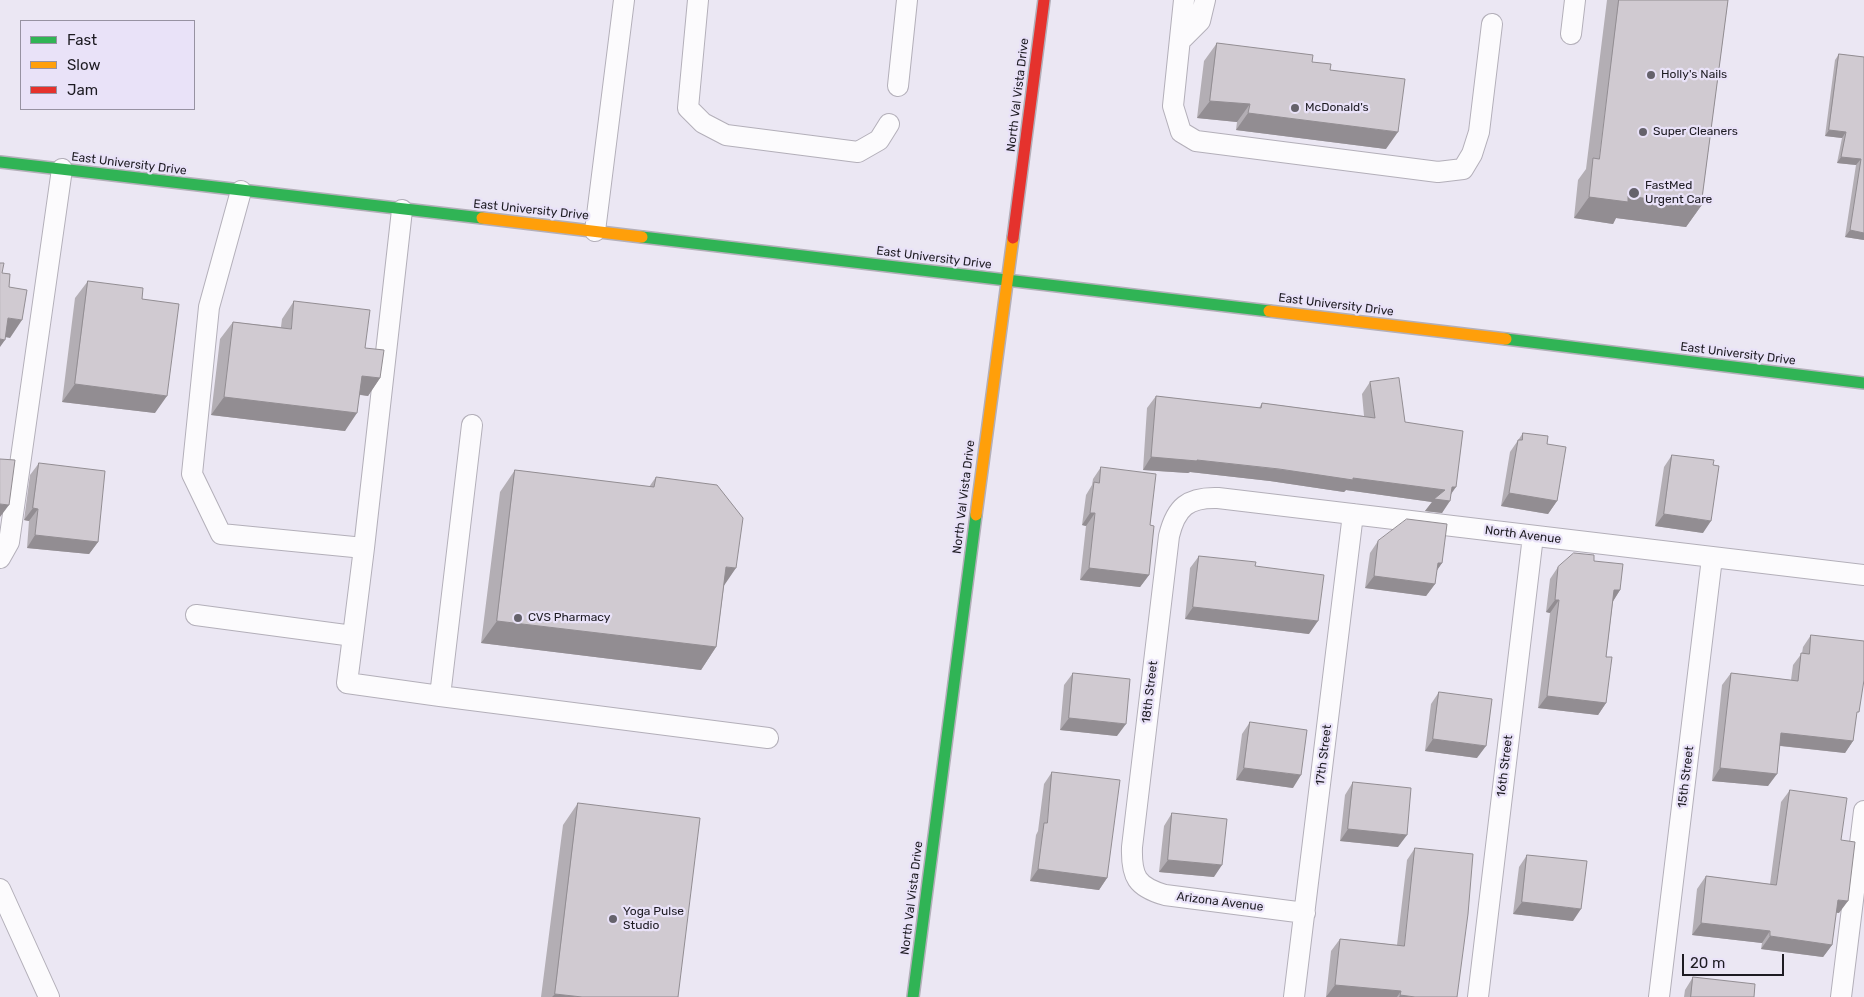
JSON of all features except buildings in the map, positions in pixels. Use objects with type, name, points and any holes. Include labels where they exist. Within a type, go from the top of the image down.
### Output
[{"type":"main road","name":"North Val Vista Drive","points":[[913,997],[1007,281],[1040,1]]},
{"type":"main road","name":"East University Drive","points":[[0,162],[595,231],[1864,383]]},
{"type":"lane","points":[[595,231],[624,0]]},
{"type":"lane","points":[[698,0],[688,108],[703,123],[726,135],[858,152],[879,140],[889,124]]},
{"type":"lane","points":[[898,86],[907,0]]},
{"type":"lane","points":[[1184,0],[1174,106],[1181,132],[1196,141],[1438,172],[1463,169],[1472,154],[1479,132],[1492,24]]},
{"type":"lane","points":[[1181,40],[1200,22],[1205,0]]},
{"type":"lane","points":[[1571,34],[1575,0]]},
{"type":"lane","points":[[0,558],[8,542],[62,169]]},
{"type":"lane","points":[[241,191],[209,307],[192,474],[220,534],[364,548]]},
{"type":"lane","points":[[402,210],[347,684],[768,738]]},
{"type":"lane","points":[[440,696],[472,425]]},
{"type":"lane","name":"North Avenue","points":[[1184,506],[1194,500],[1218,498],[1864,576]]},
{"type":"lane","name":"18th Street","points":[[1138,882],[1133,872],[1132,847],[1169,536],[1176,515],[1184,506]]},
{"type":"lane","name":"17th Street","points":[[1294,997],[1353,514]]},
{"type":"lane","name":"16th Street","points":[[1478,997],[1533,536]]},
{"type":"lane","name":"15th Street","points":[[1659,997],[1712,558]]},
{"type":"lane","points":[[196,615],[353,636]]},
{"type":"lane","points":[[1841,997],[1856,940],[1864,811]]},
{"type":"lane","name":"Arizona Avenue","points":[[1138,882],[1146,888],[1165,896],[1305,913]]},
{"type":"lane","points":[[0,889],[49,997]]},
{"type":"traffic: fast","points":[[0,162],[482,218]]},
{"type":"traffic: fast","points":[[642,237],[1269,311]]},
{"type":"traffic: fast","points":[[1506,339],[1864,383]]},
{"type":"traffic: fast","points":[[913,997],[976,515]]},
{"type":"traffic: slow","points":[[482,218],[642,237]]},
{"type":"traffic: slow","points":[[976,515],[1013,238]]},
{"type":"traffic: slow","points":[[1269,311],[1506,339]]},
{"type":"traffic: jam","points":[[1013,238],[1044,0]]},
{"type":"place","name":"Holly's Nails","points":[[1651,75]]},
{"type":"place","name":"McDonald's","points":[[1295,108]]},
{"type":"place","name":"Super Cleaners","points":[[1643,132]]},
{"type":"place","name":"FastMed Urgent Care","points":[[1634,193]]},
{"type":"place","name":"CVS Pharmacy","points":[[518,618]]},
{"type":"place","name":"Yoga Pulse Studio","points":[[613,919]]}]
